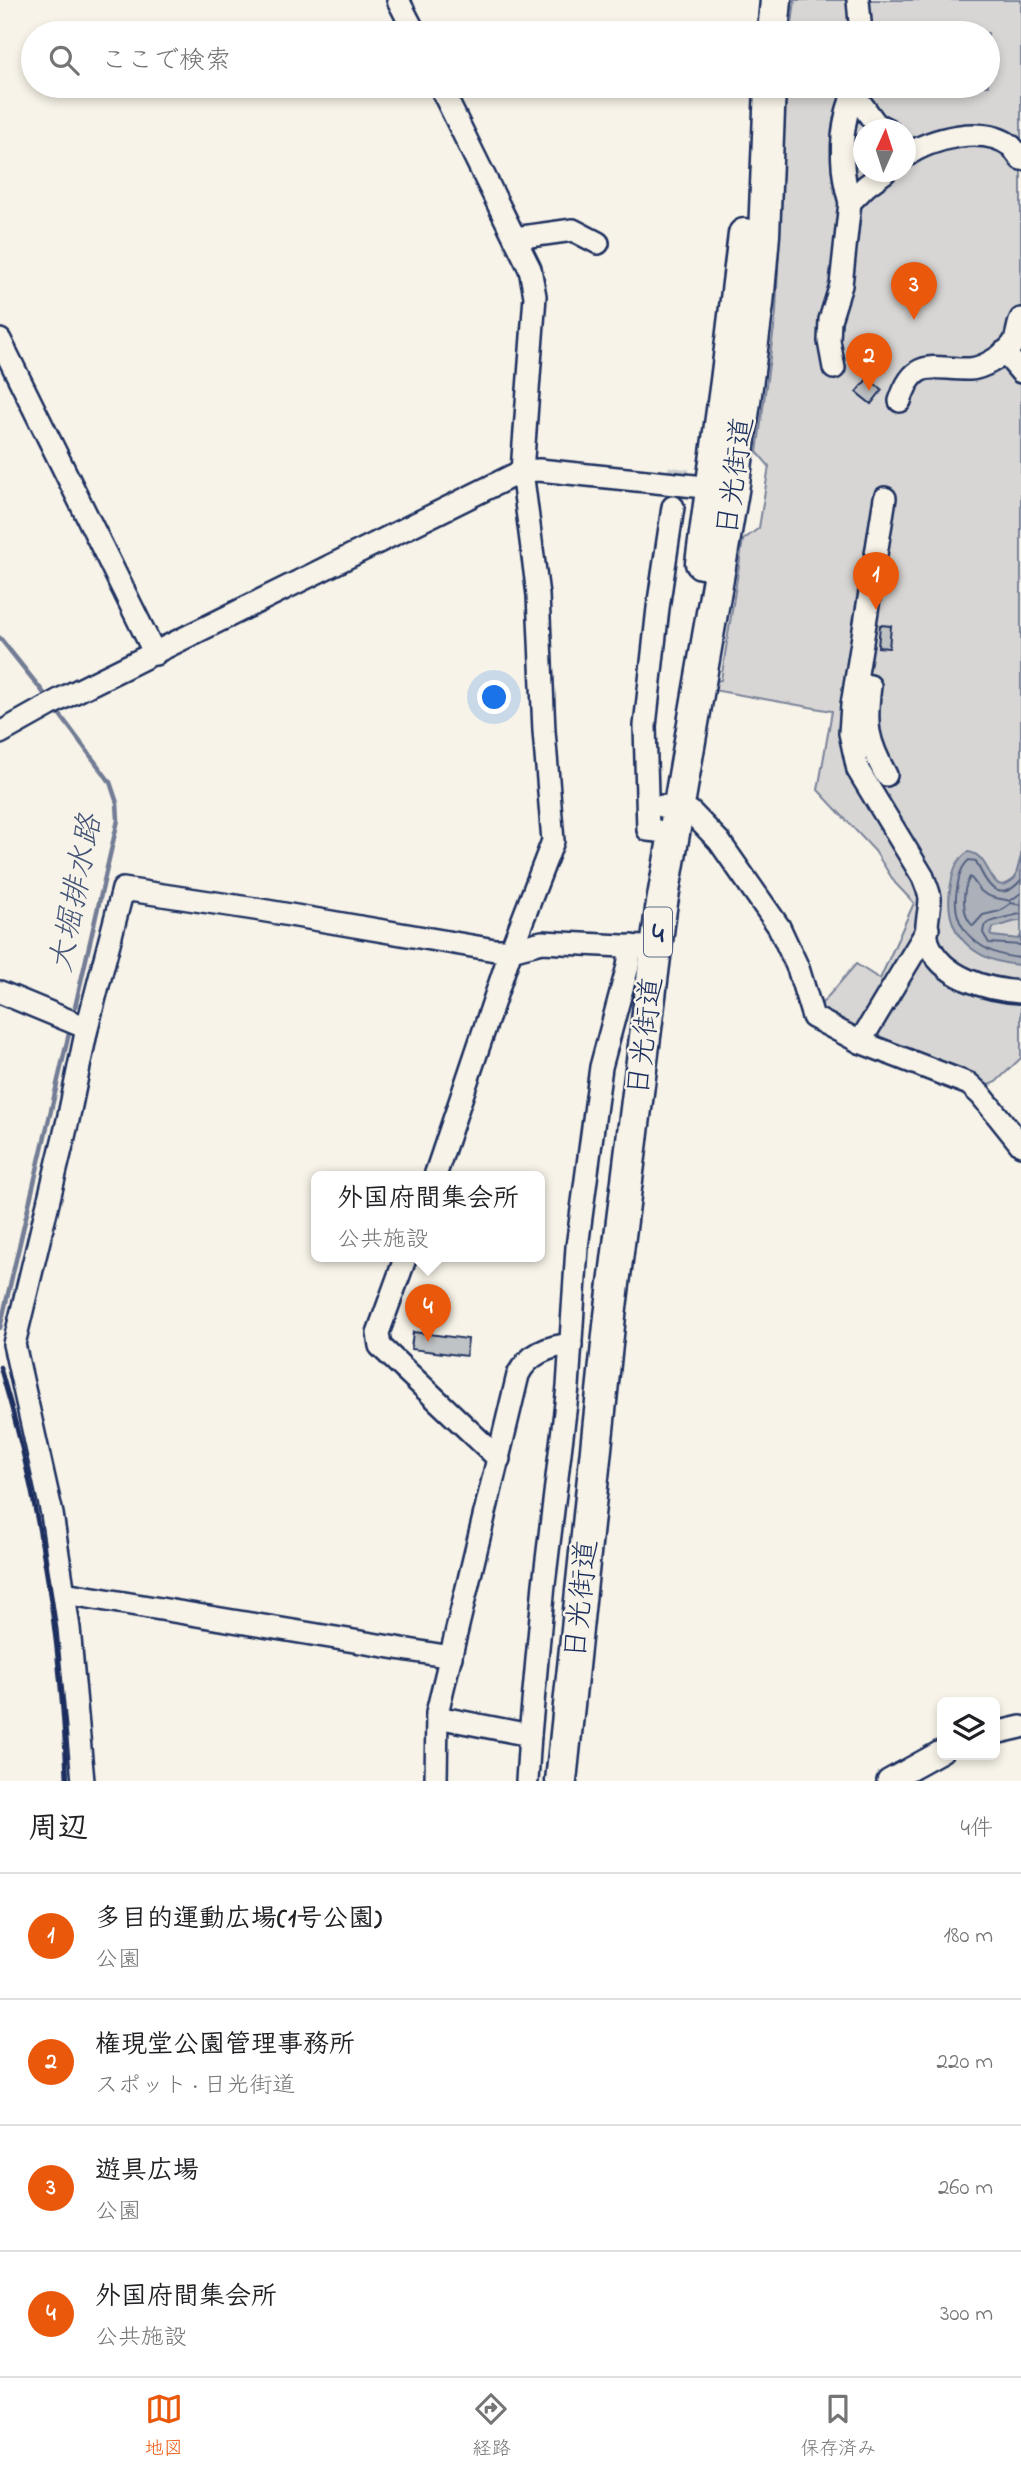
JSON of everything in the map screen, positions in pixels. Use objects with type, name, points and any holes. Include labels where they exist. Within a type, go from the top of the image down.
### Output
[{"type":"highway","points":[[760,21],[761,0]]},
{"type":"highway","points":[[775,21],[776,0]]},
{"type":"highway","name":"日光街道","points":[[723,489],[754,98]]},
{"type":"highway","name":"日光街道","points":[[542,1781],[637,947],[666,815],[763,249],[769,98]]},
{"type":"highway","name":"日光街道","points":[[561,1781],[630,1146],[661,909],[666,815]]},
{"type":"street","points":[[858,0],[862,21]]},
{"type":"street","points":[[404,2],[411,21]]},
{"type":"street","points":[[437,1171],[511,950],[553,841],[544,731],[538,595],[522,471],[535,296],[530,269],[446,98]]},
{"type":"street","points":[[834,368],[829,341],[830,320],[841,285],[850,202],[843,181],[842,161],[847,112],[852,98]]},
{"type":"street","points":[[860,98],[873,119]]},
{"type":"street","points":[[916,146],[956,135],[989,137],[1017,146]]},
{"type":"street","points":[[850,202],[871,182]]},
{"type":"street","points":[[515,238],[573,230],[598,243]]},
{"type":"street","points":[[900,401],[906,384],[915,374],[932,366],[971,369],[985,365],[1014,344],[1021,319]]},
{"type":"street","points":[[2,348],[155,654]]},
{"type":"street","points":[[1004,352],[1021,372]]},
{"type":"street","points":[[0,733],[50,705],[522,471],[539,470],[723,489]]},
{"type":"street","points":[[885,498],[850,733],[858,770],[923,877],[930,896],[928,941],[938,959],[959,975],[988,989],[1021,992]]},
{"type":"street","points":[[673,507],[645,726],[648,830],[666,815],[691,812],[719,841],[779,927],[797,968],[813,1017],[860,1042],[969,1084],[1021,1144]]},
{"type":"street","points":[[856,684],[870,686],[866,717],[872,748],[887,775]]},
{"type":"street","points":[[83,1781],[64,1592],[52,1514],[14,1344],[68,1120],[87,1028],[123,890],[255,909],[495,950],[511,950],[542,942],[637,947],[628,966],[601,1067],[577,1247],[568,1387],[544,1584],[527,1781]]},
{"type":"street","points":[[860,1042],[928,929]]},
{"type":"street","points":[[0,992],[87,1028]]},
{"type":"street","points":[[404,1262],[378,1333],[380,1346],[499,1459]]},
{"type":"street","points":[[436,1781],[437,1717],[522,1366],[550,1348],[570,1345]]},
{"type":"street","points":[[64,1592],[451,1657]]},
{"type":"street","points":[[437,1717],[530,1735]]},
{"type":"street","points":[[1000,1732],[1021,1727]]},
{"type":"street","points":[[888,1781],[937,1754]]},
{"type":"shaded area","points":[[795,0],[1021,0],[1021,1058],[996,1082],[986,1086],[869,1041],[817,1009],[856,964],[880,979],[914,903],[895,883],[875,851],[818,790],[832,711],[713,690],[713,682],[721,680],[743,540],[759,528],[769,466],[757,452],[776,313],[785,98],[1000,98],[1000,21],[792,21]]},
{"type":"water","points":[[968,852],[982,860],[995,881],[1000,884],[1006,884],[1015,878],[1021,856],[1021,921],[994,927],[990,934],[1019,939],[1021,935],[1021,965],[989,958],[965,942],[956,931],[949,902],[951,884],[956,866]]},
{"type":"building","points":[[868,378],[882,390],[871,404],[856,392]]},
{"type":"building","points":[[880,625],[891,626],[889,648],[878,647]]},
{"type":"building","points":[[421,1305],[439,1309],[435,1324],[418,1320]]},
{"type":"building","points":[[413,1332],[468,1339],[466,1356],[411,1349]]},
{"type":"waterway","name":"大堀排水路","points":[[0,638],[47,697]]},
{"type":"waterway","name":"大堀排水路","points":[[58,712],[110,782],[117,803],[118,820],[73,1016]]},
{"type":"waterway","name":"大堀排水路","points":[[0,1328],[70,1029]]},
{"type":"tunnel","points":[[673,507],[679,468]]},
{"type":"railway","points":[[0,1367],[26,1468],[46,1572],[60,1676],[67,1781]]},
{"type":"place","name":"遊具広場","points":[[914,320]]},
{"type":"place","name":"権現堂公園管理事務所","points":[[869,391]]},
{"type":"place","name":"多目的運動広場(1号公園)","points":[[876,610]]},
{"type":"place","name":"外国府間集会所","points":[[428,1342]]}]
